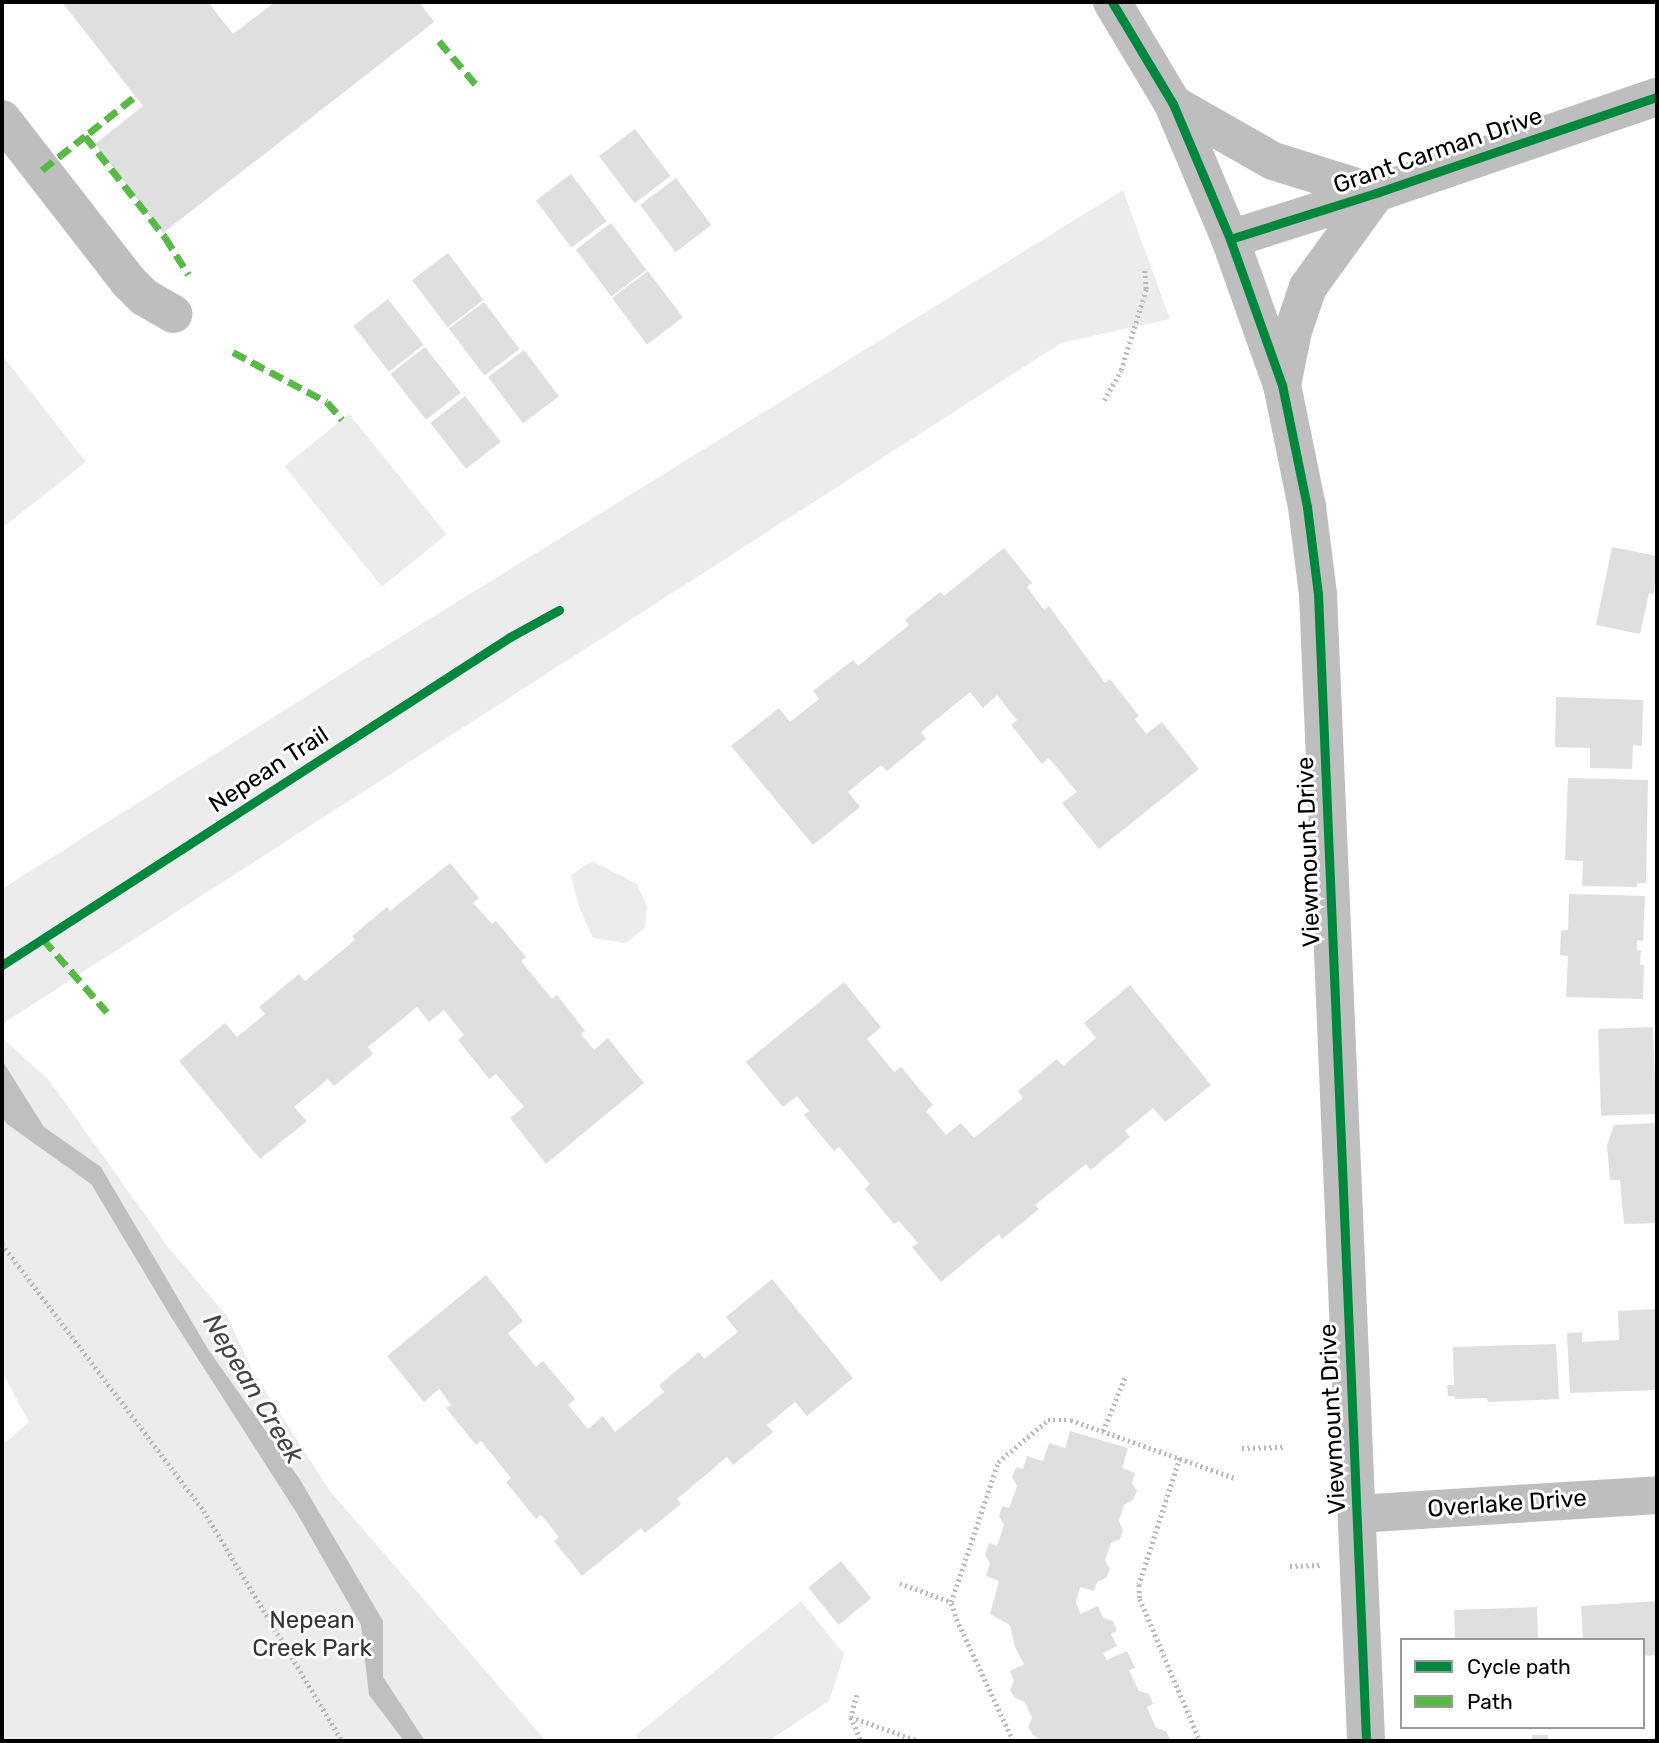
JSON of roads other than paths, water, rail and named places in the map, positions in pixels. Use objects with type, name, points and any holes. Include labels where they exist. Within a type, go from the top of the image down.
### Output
[{"type":"street","name":"Viewmount Drive","points":[[1112,2],[1173,104],[1230,239],[1282,385],[1307,507],[1318,594],[1366,1741]]},
{"type":"street","name":"Grant Carman Drive","points":[[1230,239],[1376,193],[1657,97]]},
{"type":"street","points":[[1173,104],[1273,161],[1376,193],[1308,287],[1293,331],[1282,385]]},
{"type":"street","points":[[2,119],[128,281],[144,297],[173,314]]},
{"type":"street","name":"Overlake Drive","points":[[1357,1514],[1657,1495]]},
{"type":"water label","name":"Nepean Creek","points":[[253,1389]]},
{"type":"park label","name":"Nepean Creek Park","points":[[312,1635]]}]
